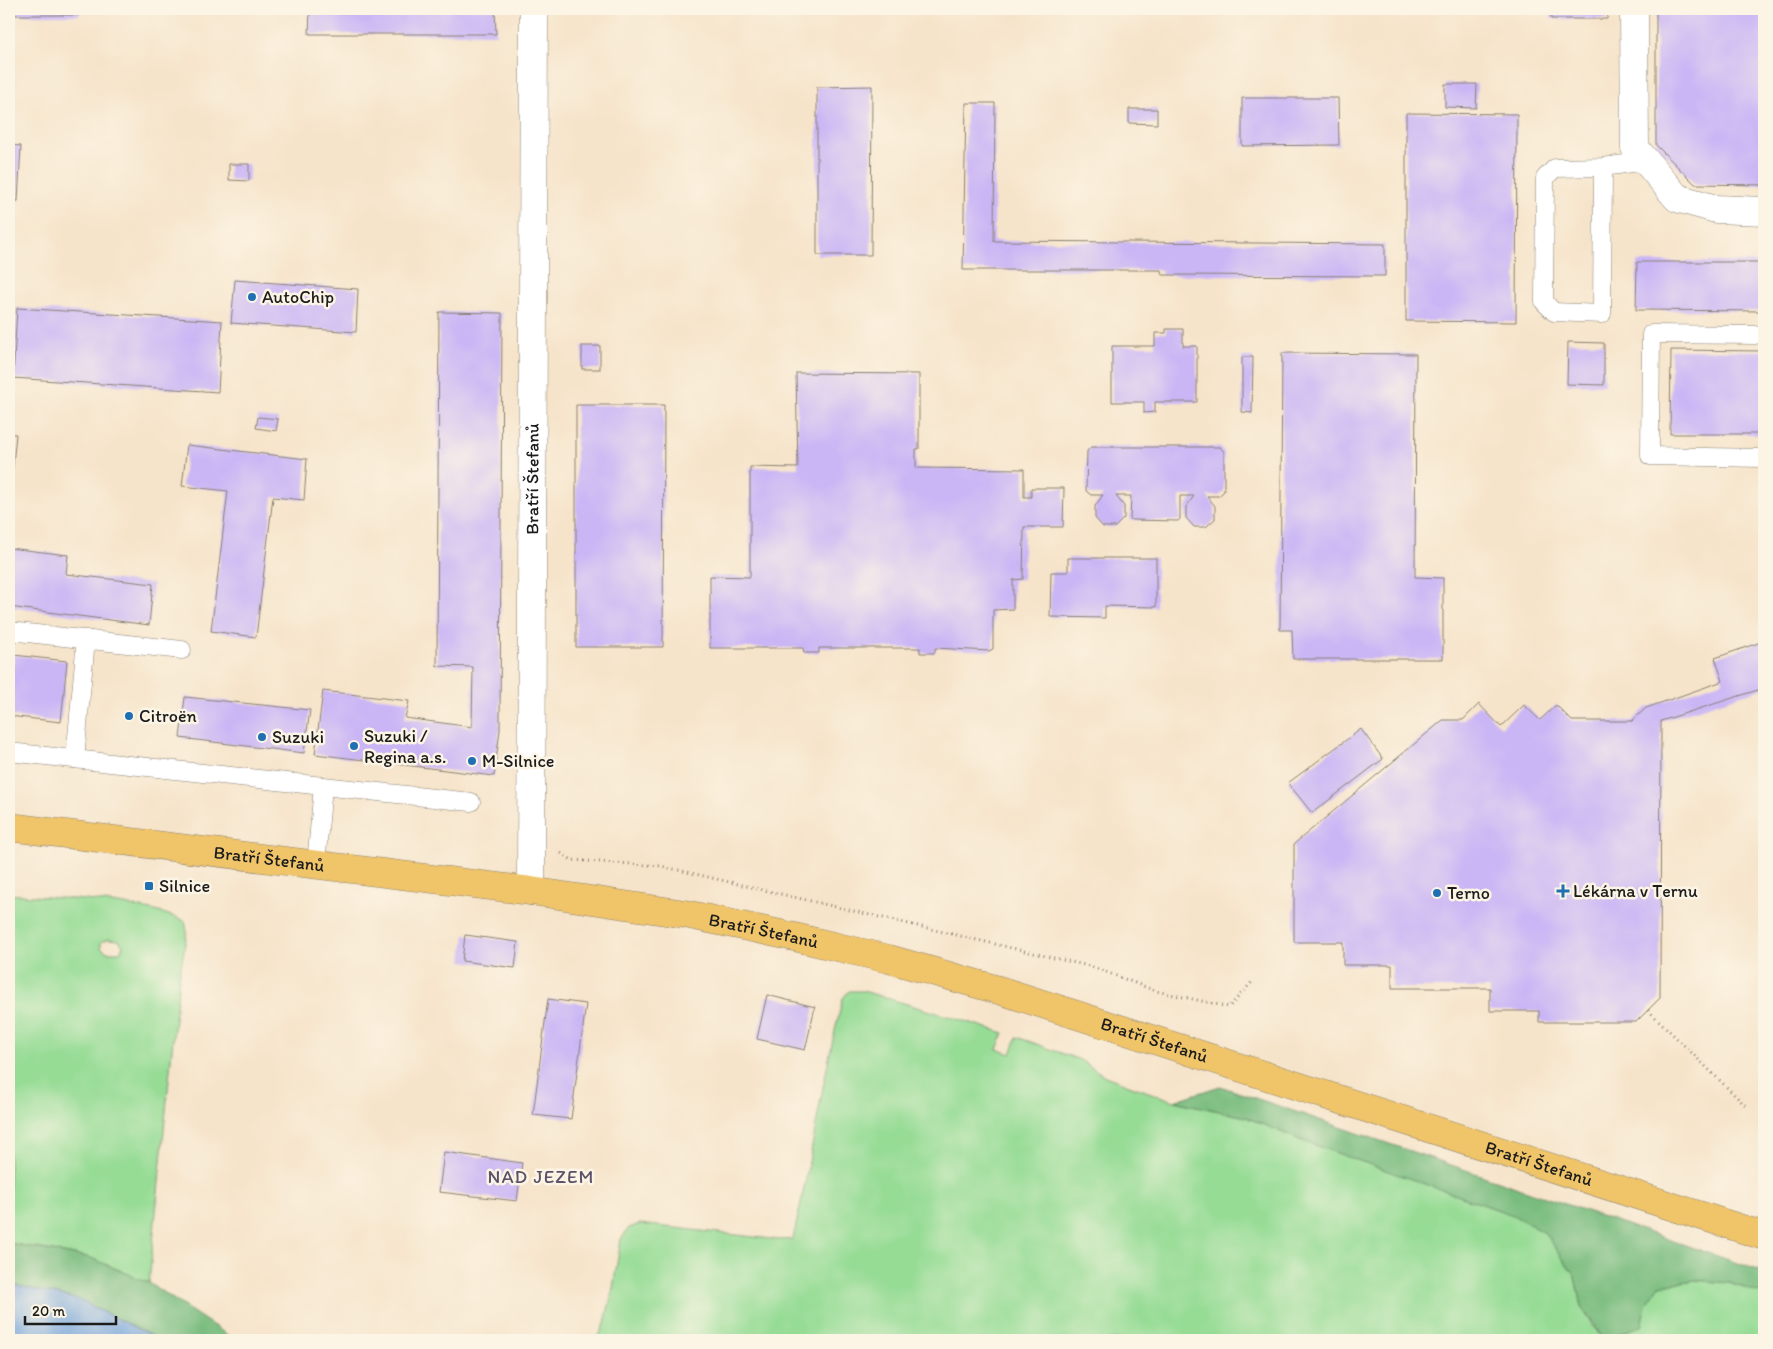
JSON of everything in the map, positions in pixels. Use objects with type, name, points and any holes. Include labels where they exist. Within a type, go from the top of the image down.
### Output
[{"type":"main road","name":"Bratří Štefanů","points":[[9,827],[531,891],[684,914],[889,959],[1126,1030],[1764,1236]]},
{"type":"street","name":"Bratří Štefanů","points":[[531,891],[534,9]]},
{"type":"street","points":[[1634,9],[1635,148],[1677,198],[1716,208],[1764,211]]},
{"type":"lane","points":[[1602,167],[1602,314],[1554,312],[1544,302],[1545,178],[1555,168],[1602,167],[1646,161]]},
{"type":"lane","points":[[1754,335],[1652,334],[1650,456],[1764,458]]},
{"type":"lane","points":[[9,631],[182,650]]},
{"type":"lane","points":[[75,759],[86,640]]},
{"type":"lane","points":[[9,752],[472,802]]},
{"type":"lane","points":[[316,864],[323,786]]},
{"type":"path","points":[[561,846],[561,854],[572,860],[661,866],[1093,967],[1156,991],[1229,1007],[1252,982]]},
{"type":"path","points":[[1648,1010],[1745,1105]]},
{"type":"green space","points":[[9,894],[122,905],[166,914],[185,921],[187,932],[179,978],[149,1283],[91,1258],[9,1243]],"holes":[[[108,939],[119,940],[123,946],[120,952],[107,952],[101,948],[101,942]]]},
{"type":"green space","points":[[849,991],[863,991],[1004,1033],[997,1049],[1011,1054],[1017,1037],[1080,1060],[1105,1076],[1137,1088],[1174,1101],[1246,1117],[1300,1140],[1514,1215],[1545,1233],[1575,1276],[1581,1307],[1602,1339],[1641,1326],[1646,1305],[1660,1285],[1696,1280],[1728,1283],[1764,1294],[1764,1340],[597,1340],[605,1323],[621,1239],[629,1228],[640,1224],[780,1240],[793,1239],[836,1028],[843,998]]},
{"type":"green space","points":[[1220,1086],[1764,1272],[1764,1294],[1728,1283],[1696,1280],[1660,1285],[1646,1305],[1641,1326],[1602,1339],[1594,1324],[1581,1307],[1575,1276],[1545,1233],[1513,1215],[1300,1140],[1246,1117],[1174,1101]]},
{"type":"green space","points":[[9,1243],[91,1258],[149,1283],[235,1340],[160,1340],[77,1299],[9,1284]]},
{"type":"water","points":[[9,1284],[77,1299],[160,1340],[9,1340]]},
{"type":"building","points":[[9,9],[79,9],[79,15],[9,15]]},
{"type":"building","points":[[310,9],[495,9],[496,34],[309,34]]},
{"type":"building","points":[[1551,9],[1608,9],[1607,19],[1551,19]]},
{"type":"building","points":[[1656,9],[1764,9],[1764,185],[1695,184],[1656,145]]},
{"type":"building","points":[[1445,84],[1477,84],[1476,108],[1445,107]]},
{"type":"building","points":[[872,86],[871,255],[817,255],[817,87]]},
{"type":"building","points":[[1242,98],[1338,98],[1339,145],[1242,146]]},
{"type":"building","points":[[966,103],[995,103],[994,241],[1385,244],[1385,276],[1162,275],[1161,270],[963,270]]},
{"type":"building","points":[[1129,109],[1157,109],[1157,124],[1129,123]]},
{"type":"building","points":[[1406,113],[1517,114],[1516,322],[1406,321]]},
{"type":"building","points":[[9,115],[12,115],[10,139],[9,139]]},
{"type":"building","points":[[9,145],[21,146],[18,201],[9,201]]},
{"type":"building","points":[[229,164],[249,164],[249,181],[229,180]]},
{"type":"building","points":[[1637,262],[1764,262],[1764,311],[1636,310]]},
{"type":"building","points":[[235,280],[358,289],[356,332],[231,323]]},
{"type":"building","points":[[9,308],[13,308],[10,337],[9,337]]},
{"type":"building","points":[[17,308],[222,321],[218,392],[13,378]]},
{"type":"building","points":[[439,312],[502,313],[500,730],[494,776],[315,754],[323,691],[409,701],[405,718],[472,727],[473,667],[437,666]]},
{"type":"building","points":[[1166,329],[1183,329],[1183,346],[1197,346],[1197,402],[1155,402],[1155,412],[1144,413],[1144,402],[1112,402],[1112,346],[1155,346],[1155,333],[1166,333]]},
{"type":"building","points":[[1568,342],[1604,343],[1604,385],[1567,384]]},
{"type":"building","points":[[582,346],[600,346],[600,369],[582,369]]},
{"type":"building","points":[[1671,350],[1764,351],[1764,434],[1670,434]]},
{"type":"building","points":[[1282,353],[1416,354],[1415,577],[1443,578],[1443,659],[1293,659],[1292,630],[1280,630]]},
{"type":"building","points":[[1242,357],[1253,357],[1252,413],[1242,412]]},
{"type":"building","points":[[796,373],[919,374],[919,449],[916,449],[916,468],[1024,469],[1024,497],[1031,497],[1031,488],[1064,488],[1063,527],[1024,527],[1023,579],[1013,580],[1013,609],[993,610],[993,649],[989,651],[935,648],[935,653],[920,653],[920,648],[819,648],[819,653],[804,653],[803,648],[710,648],[710,576],[750,577],[750,467],[798,468]]},
{"type":"building","points":[[576,405],[664,405],[663,647],[576,647]]},
{"type":"building","points":[[258,417],[278,419],[276,431],[256,428]]},
{"type":"building","points":[[9,434],[16,434],[10,496],[9,495]]},
{"type":"building","points":[[187,445],[307,459],[304,500],[273,497],[256,637],[211,631],[228,491],[182,486]]},
{"type":"building","points":[[1091,447],[1220,447],[1224,452],[1224,491],[1219,496],[1207,496],[1215,506],[1215,519],[1206,527],[1194,527],[1186,518],[1186,507],[1194,496],[1180,496],[1180,519],[1178,521],[1132,520],[1130,519],[1131,496],[1116,496],[1124,506],[1124,518],[1115,527],[1103,527],[1095,518],[1095,506],[1103,495],[1091,495],[1086,491],[1087,451]]},
{"type":"building","points":[[9,548],[68,555],[66,574],[153,584],[149,625],[9,607]]},
{"type":"building","points":[[1068,558],[1156,558],[1156,607],[1105,606],[1105,618],[1050,617],[1051,572],[1068,572]]},
{"type":"building","points":[[1764,641],[1764,688],[1661,721],[1660,998],[1636,1022],[1539,1022],[1539,1011],[1490,1011],[1490,988],[1392,988],[1392,965],[1343,965],[1343,942],[1294,942],[1294,844],[1443,720],[1463,720],[1479,704],[1501,727],[1524,705],[1540,720],[1556,705],[1572,721],[1632,721],[1646,708],[1723,681],[1715,658]]},
{"type":"building","points":[[14,655],[67,661],[61,722],[9,716],[9,665],[13,665]]},
{"type":"building","points":[[185,697],[310,710],[304,753],[180,738]]},
{"type":"building","points":[[1361,729],[1383,759],[1312,813],[1288,783]]},
{"type":"building","points":[[465,935],[518,942],[515,968],[462,961]]},
{"type":"building","points":[[767,995],[815,1007],[805,1050],[757,1039]]},
{"type":"building","points":[[548,999],[586,1004],[571,1119],[533,1115]]},
{"type":"building","points":[[444,1152],[522,1163],[517,1201],[439,1192]]},
{"type":"place","name":"AutoChip","points":[[252,297]]},
{"type":"place","name":"Citroën","points":[[129,716]]},
{"type":"place","name":"Suzuki","points":[[262,737]]},
{"type":"place","name":"Suzuki / Regina a.s.","points":[[354,746]]},
{"type":"place","name":"M-Silnice","points":[[472,761]]},
{"type":"place","name":"Silnice","points":[[149,886]]},
{"type":"place","name":"Lékárna v Ternu","points":[[1563,891]]},
{"type":"place","name":"Terno","points":[[1437,893]]},
{"type":"district","name":"NAD JEZEM","points":[[541,1176]]}]
